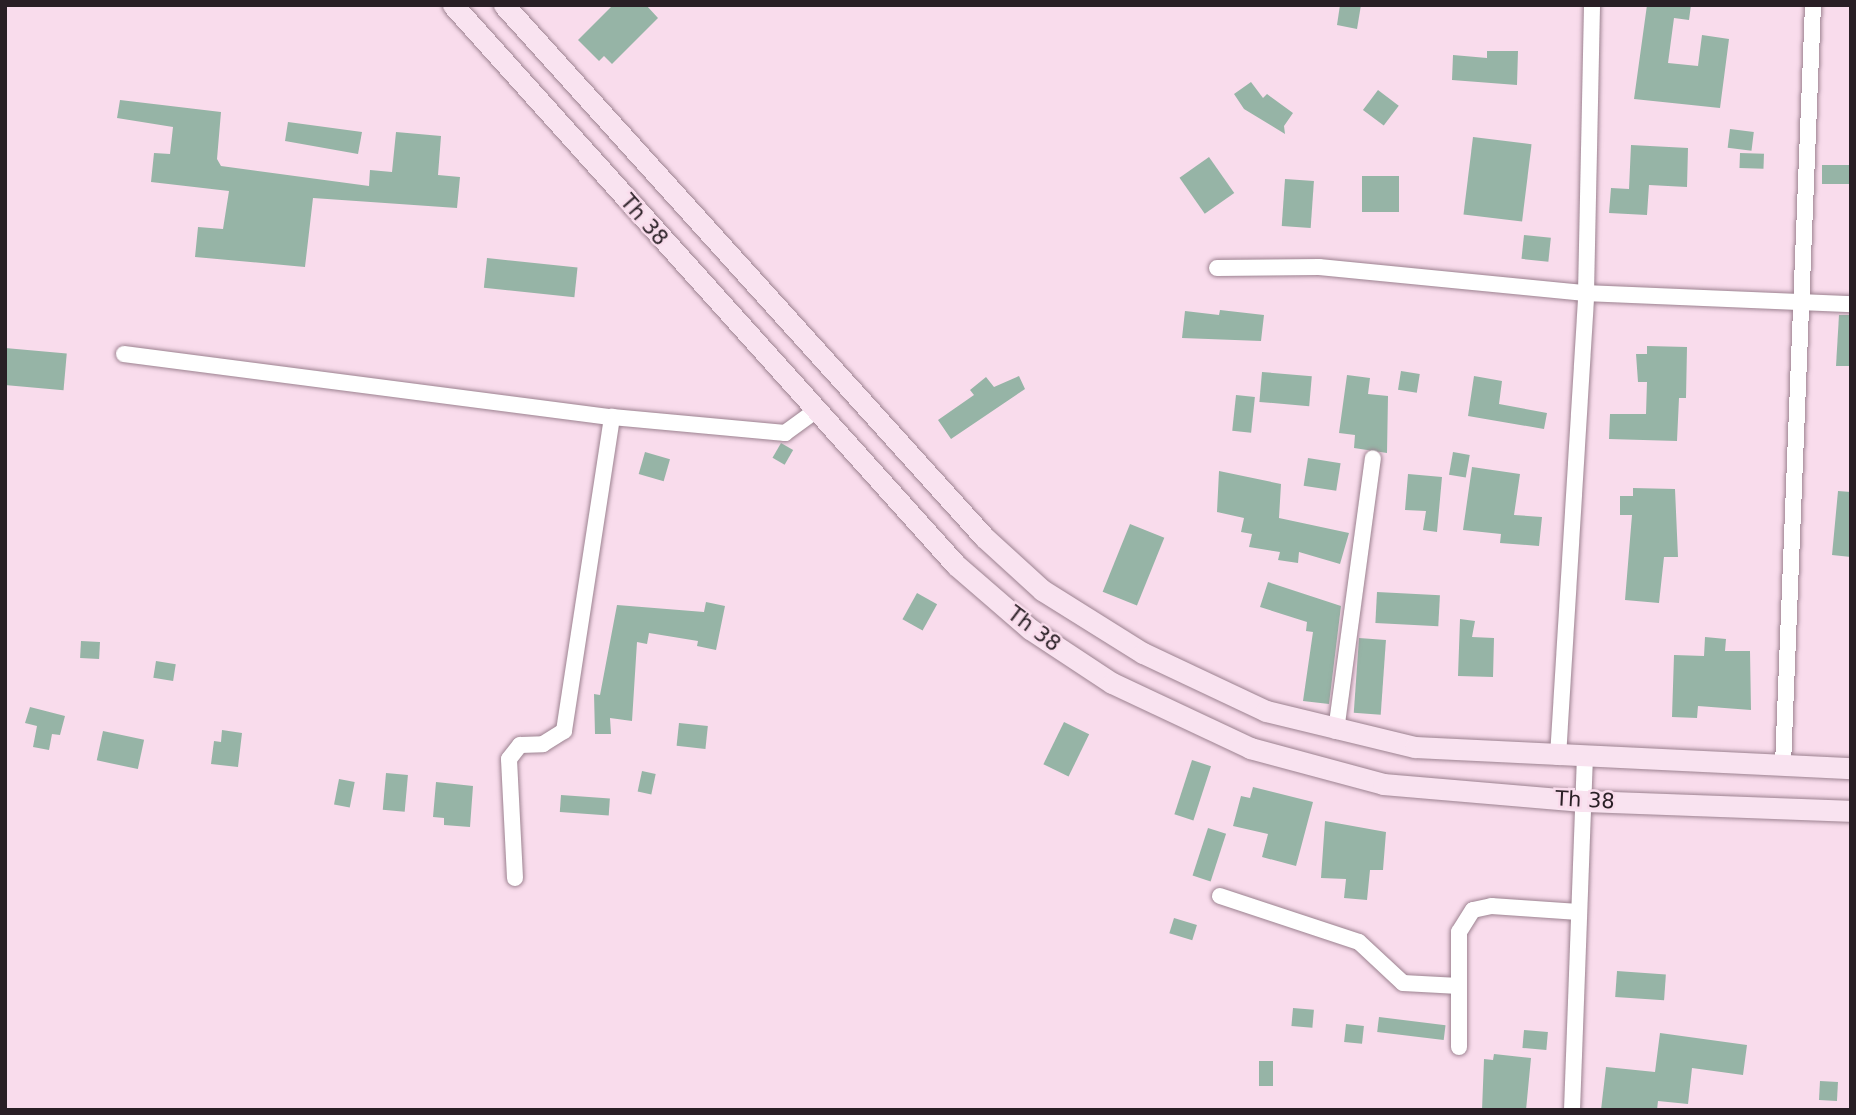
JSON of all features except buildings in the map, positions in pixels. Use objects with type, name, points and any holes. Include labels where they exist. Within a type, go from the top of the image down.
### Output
[{"type":"street","name":"Th 38","points":[[453,5],[813,413],[956,565],[1030,629],[1112,683],[1250,748],[1383,784],[1582,801],[1851,811]]},
{"type":"street","name":"Th 38","points":[[504,5],[984,537],[1042,590],[1143,653],[1266,711],[1336,731],[1415,747],[1558,757],[1851,768]]},
{"type":"street","points":[[1558,757],[1586,293],[1592,5]]},
{"type":"street","points":[[1783,765],[1799,302],[1813,5]]},
{"type":"street","points":[[1217,268],[1332,268],[1586,293],[1851,304]]},
{"type":"street","points":[[124,354],[612,417],[785,433],[813,413]]},
{"type":"street","points":[[515,878],[509,759],[520,745],[543,744],[564,731],[612,417]]},
{"type":"street","points":[[1336,731],[1373,458]]},
{"type":"street","points":[[1572,1110],[1585,758]]},
{"type":"street","points":[[1220,896],[1359,942],[1403,983],[1459,986]]},
{"type":"street","points":[[1459,1047],[1459,932],[1473,909],[1492,906],[1578,912]]}]
